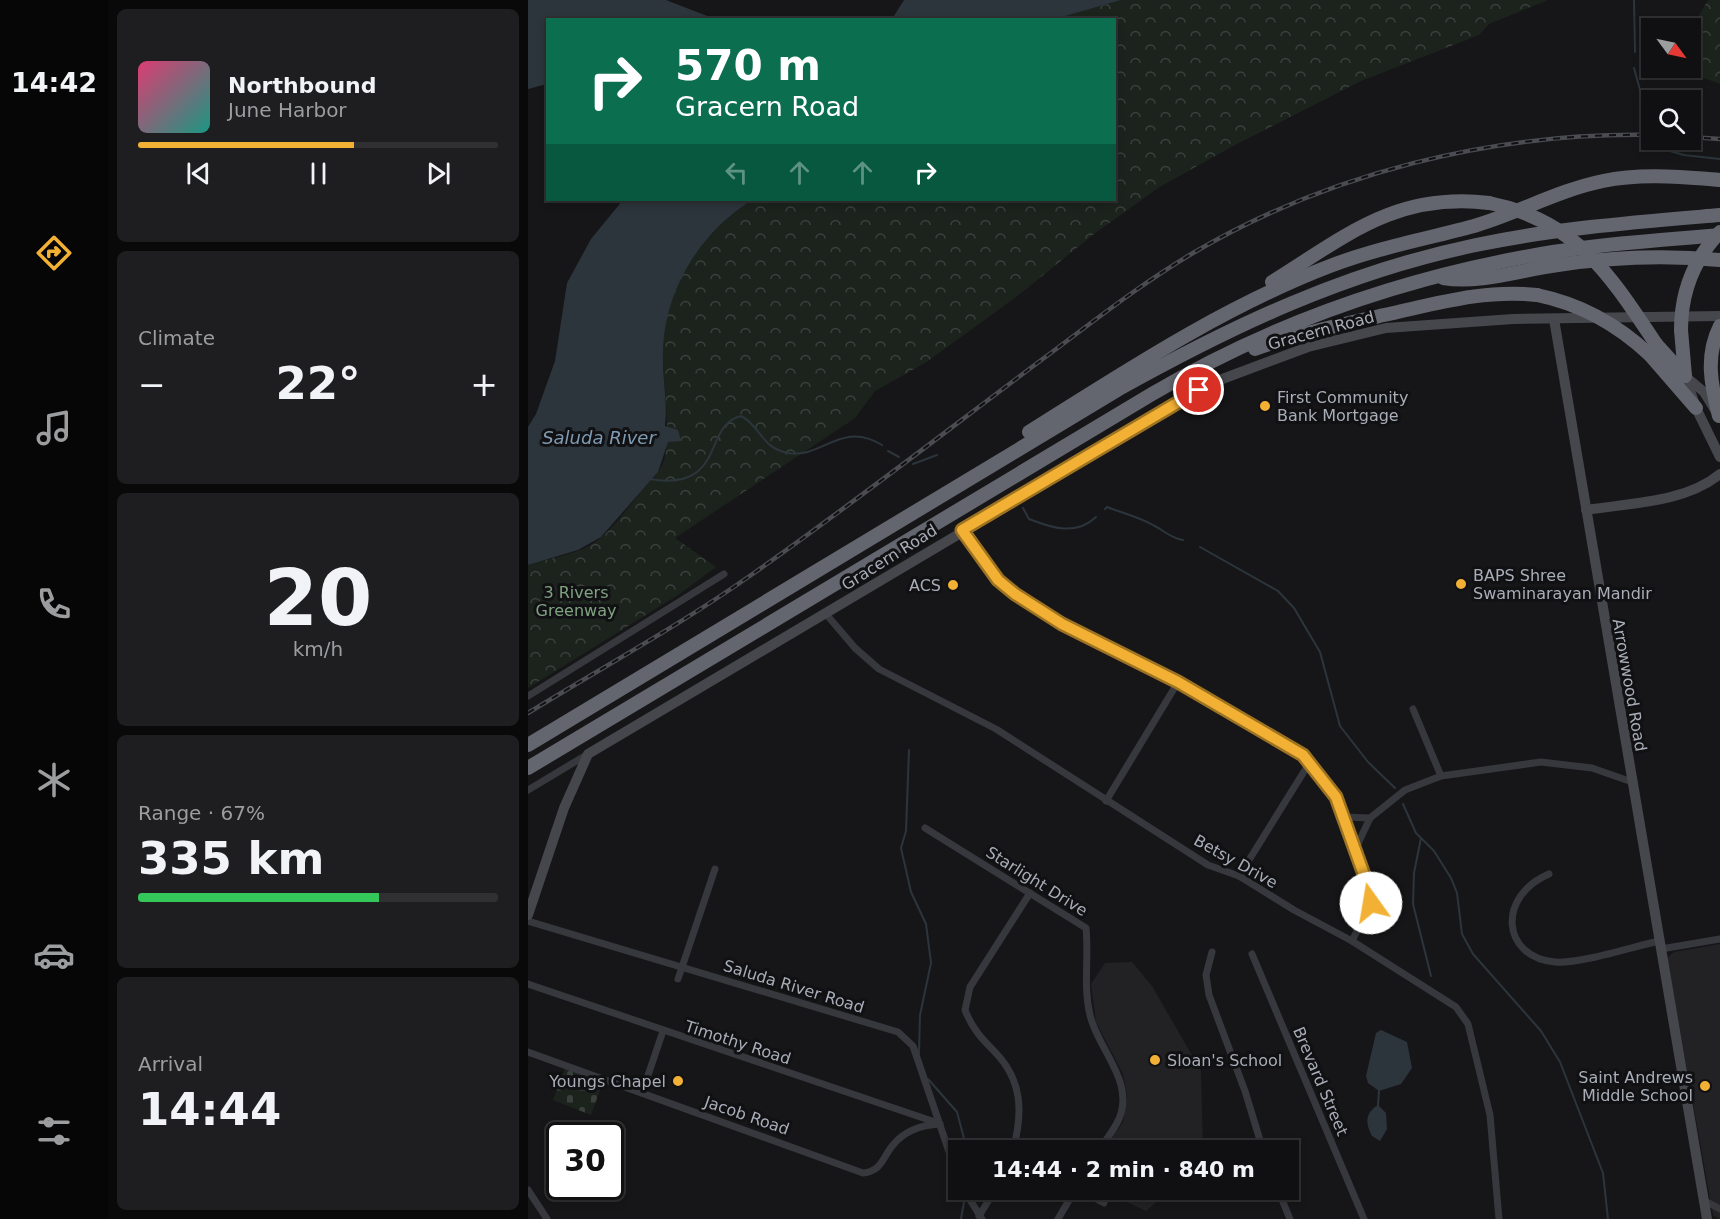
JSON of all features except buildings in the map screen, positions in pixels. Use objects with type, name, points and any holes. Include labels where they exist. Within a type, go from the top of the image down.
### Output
[{"type":"highway","points":[[1171,345],[1272,291],[1333,265],[1387,247],[1497,219],[1591,184],[1643,176],[1720,180]]},
{"type":"highway","points":[[819,570],[934,492],[1352,232],[1412,205],[1435,201],[1489,203],[1536,217],[1565,233],[1585,249],[1616,284],[1653,350],[1696,408]]},
{"type":"highway","points":[[528,745],[1137,378],[1217,334],[1309,295],[1374,272],[1476,245],[1610,224],[1720,215]]},
{"type":"highway","points":[[1685,376],[1681,330],[1682,306],[1692,272],[1705,250],[1720,233]]},
{"type":"highway","points":[[528,768],[1188,373],[1241,346],[1347,302],[1383,290],[1495,263],[1553,252],[1720,233]]},
{"type":"highway","points":[[1438,278],[1462,281],[1556,265],[1642,256],[1720,260]]},
{"type":"highway","points":[[1188,373],[1289,337],[1488,293],[1537,295],[1570,303],[1595,314],[1653,350],[1685,376]]},
{"type":"highway","points":[[1719,328],[1710,366],[1719,419]]},
{"type":"street","points":[[1554,319],[1720,316]]},
{"type":"street","name":"Arrowwood Road","points":[[1554,319],[1707,1219]]},
{"type":"street","name":"Gracern Road","points":[[528,790],[1199,390],[1308,346],[1386,328],[1450,322],[1554,319]]},
{"type":"street","points":[[1685,376],[1704,392],[1719,419]]},
{"type":"street","points":[[1685,376],[1696,408],[1720,457]]},
{"type":"street","points":[[1586,510],[1677,494],[1702,487],[1720,474]]},
{"type":"street","points":[[962,530],[998,580],[1015,594],[1062,624],[1178,682],[1303,755],[1310,762],[1336,797],[1367,883],[1371,903],[1352,941]]},
{"type":"street","points":[[528,696],[724,574]]},
{"type":"street","name":"Betsy Drive","points":[[826,614],[855,648],[879,669],[996,729],[1209,865],[1239,876],[1446,998],[1456,1007],[1468,1024],[1490,1115],[1499,1219]]},
{"type":"street","points":[[1106,801],[1178,682]]},
{"type":"street","points":[[1413,709],[1441,777]]},
{"type":"street","points":[[528,915],[564,808],[588,754]]},
{"type":"street","points":[[1239,876],[1310,762]]},
{"type":"street","points":[[1355,850],[1370,818],[1405,790],[1441,777],[1541,762],[1592,768],[1632,782]]},
{"type":"street","points":[[1345,817],[1370,818]]},
{"type":"street","name":"Starlight Drive","points":[[925,828],[1086,928],[1085,983],[1090,1019],[1121,1081],[1122,1089],[1119,1118],[1105,1140]]},
{"type":"street","points":[[678,979],[715,869]]},
{"type":"street","points":[[1549,874],[1526,887],[1513,907],[1513,929],[1526,950],[1537,957],[1558,962],[1660,945],[1720,939]]},
{"type":"street","points":[[1016,1140],[1019,1127],[1018,1086],[1013,1074],[978,1036],[965,1010],[970,987],[1030,893]]},
{"type":"street","name":"Saluda River Road","points":[[528,921],[683,965],[898,1032],[913,1046],[948,1148]]},
{"type":"street","points":[[1212,952],[1206,975],[1209,995],[1260,1140]]},
{"type":"street","name":"Brevard Street","points":[[1252,954],[1364,1219]]},
{"type":"street","name":"Timothy Road","points":[[528,984],[940,1124]]},
{"type":"street","points":[[642,1093],[663,1031]]},
{"type":"street","name":"Jacob Road","points":[[528,1052],[863,1173],[873,1172],[880,1167],[892,1146],[910,1131],[925,1125],[940,1124]]},
{"type":"street","points":[[528,1190],[547,1219]]},
{"type":"street","points":[[970,1200],[981,1218]]},
{"type":"street","points":[[981,1218],[990,1200]]},
{"type":"street","points":[[1058,1219],[1070,1200]]},
{"type":"street","points":[[1098,1200],[1104,1203]]},
{"type":"street","points":[[1282,1200],[1290,1219]]},
{"type":"street","points":[[1705,1201],[1720,1209]]},
{"type":"shaded area","name":"Saint Andrews Middle School","points":[[1720,944],[1719,1219],[1713,1215],[1667,958],[1674,952]]},
{"type":"shaded area","name":"Sloan's School","points":[[1132,962],[1152,986],[1201,1071],[1203,1140],[1111,1140],[1123,1122],[1127,1096],[1123,1074],[1096,1022],[1091,984],[1105,963]]},
{"type":"shaded area","points":[[1122,1200],[1159,1200],[1146,1211]]},
{"type":"green space","name":"3 Rivers Greenway","points":[[1121,0],[1548,0],[1489,24],[1479,35],[1361,81],[1233,146],[1158,188],[1094,234],[1020,294],[925,363],[875,391],[855,418],[675,538],[716,567],[678,595],[528,688],[528,565],[576,552],[597,541],[617,522],[660,470],[667,438],[663,360],[668,312],[686,268],[700,248],[733,214],[751,201],[1116,201],[1116,18],[1058,18]]},
{"type":"green space","points":[[1708,0],[1720,0],[1720,84],[1701,77],[1701,18],[1697,18]]},
{"type":"green space","points":[[566,1066],[604,1079],[591,1115],[553,1100]]},
{"type":"water","points":[[528,0],[666,0],[712,18],[546,18],[546,84],[528,89]]},
{"type":"water","points":[[904,0],[1121,0],[1058,18],[893,18]]},
{"type":"water","name":"Saluda River","points":[[622,201],[751,201],[733,213],[701,246],[688,265],[670,307],[663,353],[665,426],[678,430],[681,441],[668,442],[658,472],[601,537],[578,550],[528,565],[528,427],[536,414],[555,361],[567,283],[591,239]]},
{"type":"water","points":[[1381,1030],[1407,1042],[1412,1068],[1401,1084],[1379,1091],[1368,1083],[1366,1076],[1376,1033]]},
{"type":"water","points":[[1378,1105],[1386,1113],[1387,1129],[1380,1141],[1372,1136],[1367,1123],[1371,1111]]},
{"type":"waterway","points":[[1634,0],[1635,52]]},
{"type":"waterway","points":[[1634,68],[1641,94]]},
{"type":"waterway","points":[[1666,150],[1684,155],[1720,159]]},
{"type":"waterway","points":[[649,479],[674,480],[691,476],[710,456],[721,431],[729,422],[741,416],[748,420],[772,447],[788,453],[811,451],[843,438],[868,438],[882,445]]},
{"type":"waterway","points":[[888,451],[899,457]]},
{"type":"waterway","points":[[913,464],[937,455]]},
{"type":"waterway","points":[[1105,509],[1107,507],[1142,520],[1183,540]]},
{"type":"waterway","points":[[1023,508],[1029,519],[1055,527],[1080,527],[1096,517]]},
{"type":"waterway","points":[[1200,547],[1278,591],[1294,608],[1320,652],[1340,726],[1368,762],[1395,788]]},
{"type":"waterway","points":[[909,750],[906,831],[901,848],[911,892],[926,924],[931,963],[920,1015],[919,1054]]},
{"type":"waterway","points":[[1403,804],[1416,833],[1434,851],[1451,878],[1457,893],[1462,934],[1473,954],[1541,1031],[1560,1062],[1603,1173],[1608,1219]]},
{"type":"waterway","points":[[1421,838],[1414,873],[1413,904],[1431,976]]},
{"type":"waterway","points":[[928,1079],[957,1112],[964,1140]]},
{"type":"waterway","points":[[1378,1105],[1379,1091]]},
{"type":"waterway","points":[[961,1219],[964,1202]]},
{"type":"railway","points":[[528,713],[727,592],[1134,291],[1193,253],[1245,225],[1300,200],[1414,163],[1473,150],[1533,141],[1592,136],[1641,135]]},
{"type":"railway","points":[[1701,138],[1720,139]]},
{"type":"place","name":"First Community Bank Mortgage","points":[[1265,406]]},
{"type":"place","name":"BAPS Shree Swaminarayan Mandir","points":[[1461,584]]},
{"type":"place","name":"ACS","points":[[953,585]]},
{"type":"place","name":"Sloan's School","points":[[1155,1060]]},
{"type":"place","name":"Youngs Chapel","points":[[678,1081]]},
{"type":"place","name":"Saint Andrews Middle School","points":[[1705,1086]]},
{"type":"route","points":[[1199,390],[962,530],[998,580],[1015,594],[1062,624],[1178,682],[1303,755],[1324,778],[1336,797],[1367,883],[1371,903]]}]
